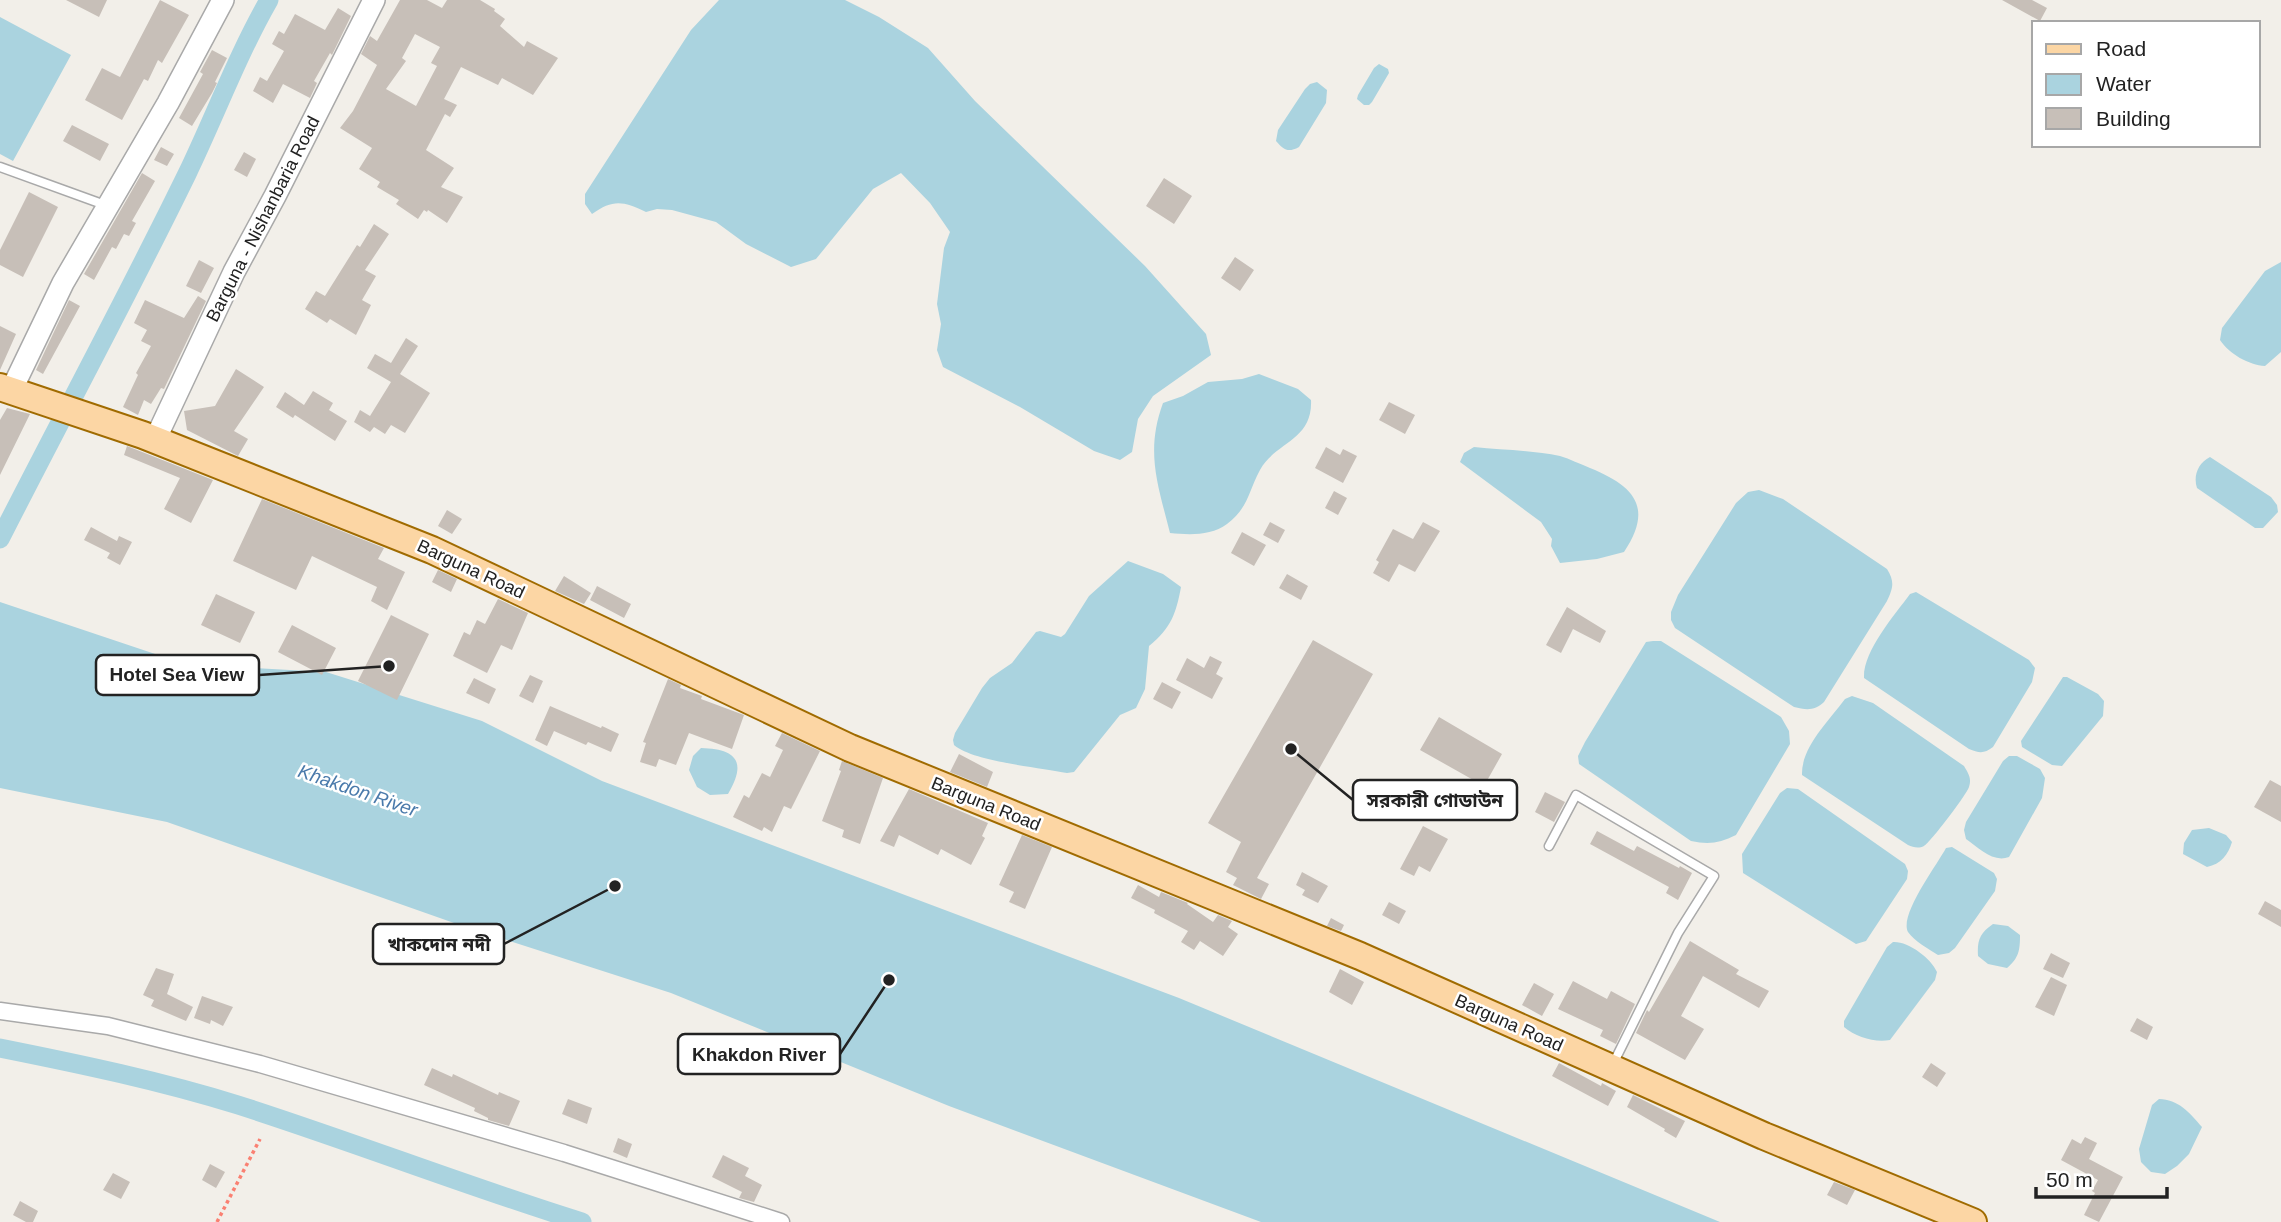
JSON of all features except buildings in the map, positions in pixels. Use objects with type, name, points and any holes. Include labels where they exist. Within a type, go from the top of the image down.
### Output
[{"type":"main road","name":"Barguna Road","points":[[6,389],[149,437],[432,550],[850,748],[1360,956],[1764,1136],[1973,1222]]},
{"type":"street","points":[[6,389],[223,0]]},
{"type":"street","name":"Barguna - Nishanbaria Road","points":[[149,437],[374,0]]},
{"type":"street","points":[[0,1011],[108,1027],[260,1064],[564,1153],[780,1222]]},
{"type":"lane","points":[[0,167],[108,206]]},
{"type":"lane","points":[[1549,846],[1576,795],[1714,876],[1678,933],[1611,1068]]},
{"type":"path","points":[[217,1222],[260,1139]]},
{"type":"water","points":[[719,0],[845,0],[879,17],[928,48],[975,101],[1145,266],[1206,334],[1211,355],[1153,396],[1138,419],[1132,452],[1120,460],[1094,451],[1020,407],[943,367],[937,350],[941,324],[937,304],[944,248],[950,232],[930,203],[901,173],[873,189],[816,259],[791,267],[746,244],[716,222],[672,210],[657,209],[646,212],[618,203],[592,214],[585,204],[585,194],[691,30]]},
{"type":"water","points":[[0,17],[71,55],[13,161],[0,154]]},
{"type":"water","points":[[1379,64],[1388,69],[1389,73],[1372,102],[1364,105],[1357,99],[1358,95]]},
{"type":"water","points":[[1317,82],[1327,90],[1326,103],[1299,147],[1286,150],[1276,141],[1278,130],[1305,89]]},
{"type":"water","points":[[2281,262],[2281,352],[2265,366],[2259,365],[2240,358],[2224,345],[2220,340],[2222,328],[2265,271]]},
{"type":"water","points":[[1259,374],[1298,389],[1311,400],[1306,424],[1300,433],[1267,461],[1244,505],[1227,524],[1207,533],[1170,533],[1158,484],[1154,453],[1163,403],[1183,396],[1208,382],[1242,379]]},
{"type":"water","points":[[1474,447],[1560,456],[1618,482],[1635,500],[1638,510],[1638,522],[1624,552],[1597,559],[1560,563],[1551,546],[1552,539],[1541,522],[1460,462],[1464,453]]},
{"type":"water","points":[[2210,457],[2271,497],[2277,505],[2278,512],[2263,528],[2255,528],[2197,488],[2198,470]]},
{"type":"water","points":[[1759,490],[1783,499],[1887,569],[1892,581],[1887,601],[1824,702],[1814,708],[1794,707],[1675,628],[1671,620],[1671,612],[1678,595],[1736,503],[1748,492]]},
{"type":"water","points":[[1128,561],[1163,574],[1181,587],[1171,620],[1163,633],[1149,646],[1145,689],[1136,708],[1120,715],[1074,772],[991,760],[963,751],[954,745],[955,733],[990,678],[1012,663],[1036,632],[1061,637],[1065,634],[1089,596]]},
{"type":"water","points":[[1916,592],[2029,660],[2035,668],[2032,682],[1993,747],[1987,751],[1969,749],[1864,678],[1874,645],[1910,594]]},
{"type":"water","points":[[0,602],[185,664],[326,672],[482,721],[602,781],[1179,998],[1720,1222],[1261,1222],[949,1106],[671,993],[454,923],[167,822],[0,788]]},
{"type":"water","points":[[1661,641],[1781,717],[1789,731],[1790,744],[1736,835],[1725,840],[1709,843],[1691,841],[1579,764],[1578,756],[1585,742],[1646,642]]},
{"type":"water","points":[[2063,677],[2098,694],[2104,701],[2103,716],[2062,766],[2052,765],[2022,747],[2021,741]]},
{"type":"water","points":[[1852,696],[1873,703],[1964,766],[1968,773],[1970,781],[1967,791],[1924,846],[1918,848],[1908,845],[1802,775],[1811,744],[1845,699]]},
{"type":"water","points":[[701,748],[723,751],[735,759],[737,773],[728,794],[710,795],[697,787],[689,770],[693,756]]},
{"type":"water","points":[[2009,756],[2017,756],[2040,769],[2045,778],[2042,798],[2009,857],[1997,858],[1986,854],[1966,839],[1964,830],[1966,822],[2003,761]]},
{"type":"water","points":[[1787,788],[1798,789],[1905,864],[1907,879],[1866,941],[1856,944],[1743,873],[1742,854],[1780,793]]},
{"type":"water","points":[[2209,828],[2226,835],[2232,842],[2223,858],[2207,867],[2183,854],[2184,843],[2192,830]]},
{"type":"water","points":[[1952,847],[1994,873],[1997,879],[1995,891],[1955,948],[1949,953],[1938,955],[1908,932],[1907,924],[1920,890],[1946,848]]},
{"type":"water","points":[[1993,924],[2008,926],[2020,935],[2018,953],[2007,968],[1988,964],[1978,956],[1980,937]]},
{"type":"water","points":[[1893,942],[1912,947],[1924,956],[1937,972],[1935,980],[1890,1040],[1878,1041],[1854,1034],[1844,1027],[1844,1021],[1887,947]]},
{"type":"water","points":[[2159,1099],[2178,1104],[2202,1127],[2189,1154],[2165,1174],[2151,1172],[2141,1162],[2139,1149],[2152,1105]]},
{"type":"waterway","points":[[0,539],[164,220],[269,0]]},
{"type":"waterway","points":[[0,1048],[209,1096],[582,1222]]},
{"type":"place","name":"Hotel Sea View","points":[[389,666]]},
{"type":"place","name":"সরকারী গোডাউন","points":[[1291,749]]},
{"type":"place","name":"খাকদোন নদী","points":[[615,886]]},
{"type":"place","name":"Khakdon River","points":[[889,980]]}]
